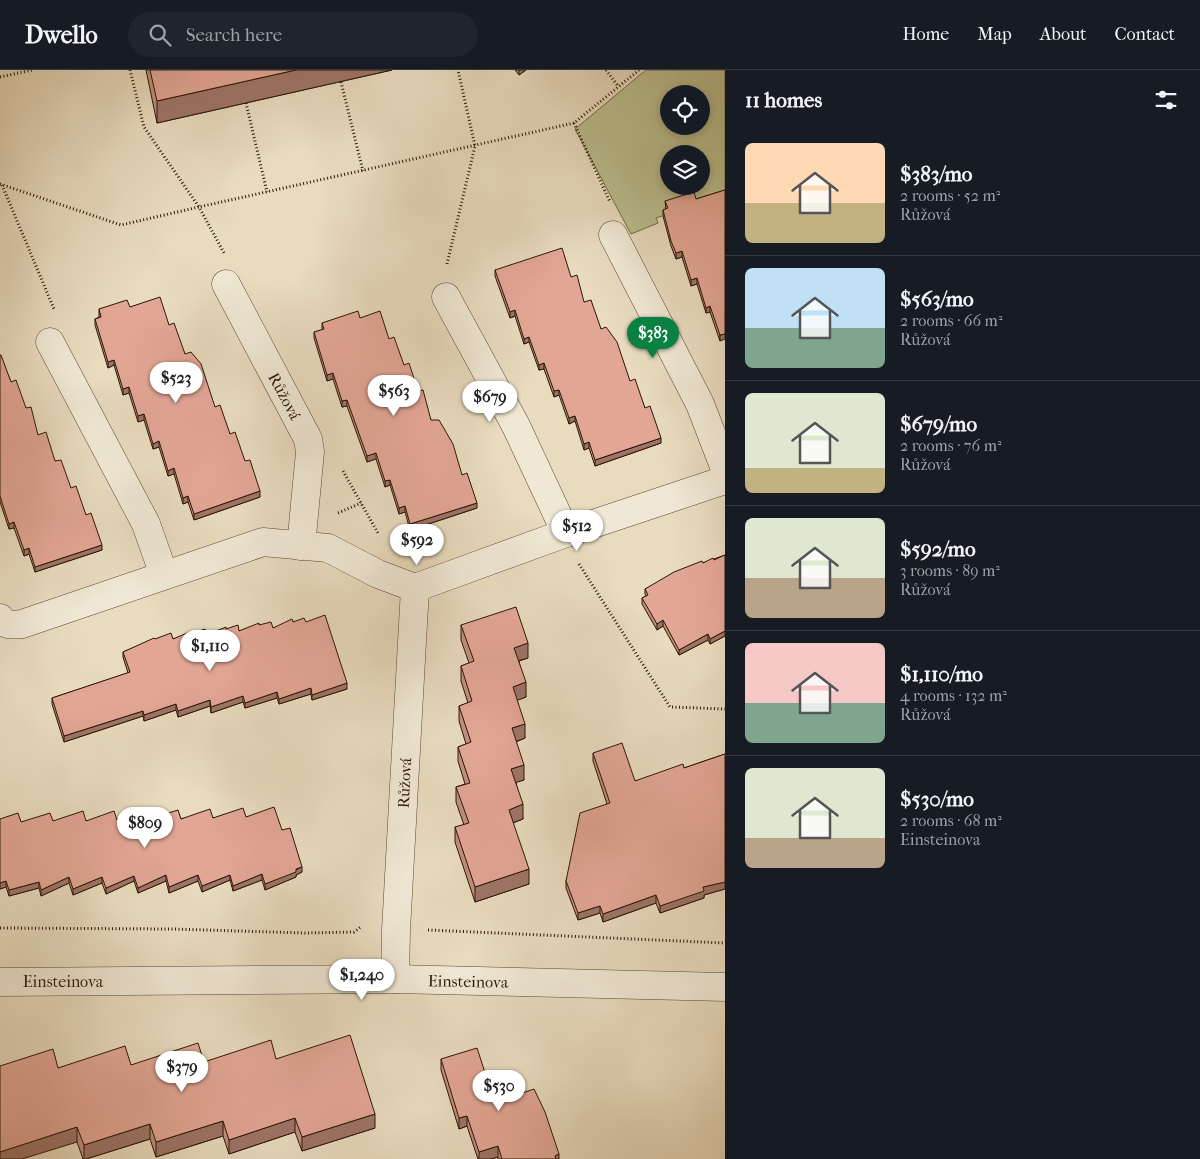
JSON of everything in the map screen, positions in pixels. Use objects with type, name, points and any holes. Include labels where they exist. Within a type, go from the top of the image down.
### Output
[{"type":"street","points":[[613,235],[700,404],[725,469]]},
{"type":"street","name":"Růžová","points":[[226,284],[308,439],[310,452],[301,546]]},
{"type":"street","points":[[446,284],[566,533]]},
{"type":"street","points":[[50,342],[146,524],[164,575]]},
{"type":"street","points":[[0,618],[12,625],[22,624],[263,542],[328,548],[378,574],[416,588],[566,533],[725,480]]},
{"type":"street","name":"Růžová","points":[[395,979],[396,920],[416,588]]},
{"type":"street","name":"Einsteinova","points":[[0,982],[395,979],[725,987]]},
{"type":"path","points":[[0,77],[32,70]]},
{"type":"path","points":[[130,70],[144,127],[199,207],[226,257]]},
{"type":"path","points":[[446,284],[475,146],[458,70]]},
{"type":"path","points":[[606,70],[618,86]]},
{"type":"path","points":[[0,184],[121,225],[574,123],[639,70]]},
{"type":"path","points":[[341,82],[363,171]]},
{"type":"path","points":[[246,102],[267,192]]},
{"type":"path","points":[[574,123],[610,204],[613,235]]},
{"type":"path","points":[[342,469],[380,538]]},
{"type":"path","points":[[335,514],[361,503]]},
{"type":"path","points":[[576,559],[670,707],[725,709]]},
{"type":"path","points":[[427,930],[428,920]]},
{"type":"path","points":[[0,928],[172,929],[315,933],[354,932],[366,921]]},
{"type":"path","points":[[422,930],[725,943]]},
{"type":"green space","points":[[646,70],[725,70],[725,195],[665,207],[668,214],[656,218],[658,223],[631,234],[575,129]]},
{"type":"building","points":[[150,70],[296,70],[157,101]]},
{"type":"building","points":[[725,190],[725,334],[720,335],[710,306],[706,308],[697,278],[691,280],[682,251],[676,253],[663,210],[668,208],[665,201],[684,195],[695,195],[696,199]]},
{"type":"building","points":[[562,248],[571,277],[577,275],[584,302],[591,300],[601,329],[606,327],[617,342],[630,381],[635,379],[645,408],[650,406],[661,438],[595,460],[589,442],[584,444],[575,416],[569,418],[559,390],[554,391],[544,363],[539,365],[529,337],[524,339],[515,310],[510,312],[495,270]]},
{"type":"building","points":[[160,297],[169,325],[174,323],[185,354],[191,352],[201,364],[215,407],[220,405],[230,434],[235,432],[245,461],[250,460],[260,491],[194,514],[188,496],[183,498],[174,468],[168,471],[159,441],[153,444],[144,414],[138,416],[129,387],[123,389],[114,360],[108,362],[95,319],[101,317],[99,309],[127,300],[130,307]]},
{"type":"building","points":[[358,311],[360,318],[380,311],[389,339],[394,337],[404,365],[409,363],[418,391],[423,390],[431,420],[439,420],[453,444],[462,475],[467,473],[477,503],[410,524],[405,506],[399,508],[390,480],[385,481],[376,453],[367,456],[347,400],[342,401],[333,373],[327,375],[314,332],[324,329],[322,323]]},
{"type":"building","points":[[0,355],[11,382],[16,380],[26,408],[31,407],[38,435],[46,432],[55,461],[61,460],[71,488],[76,486],[86,515],[91,513],[102,545],[35,567],[29,548],[24,550],[14,522],[9,524],[0,496]]},
{"type":"building","points":[[725,555],[725,631],[710,639],[708,634],[679,650],[663,620],[657,624],[642,598],[648,595],[645,589],[674,572],[702,561],[703,563]]},
{"type":"building","points":[[516,607],[528,643],[514,648],[526,682],[513,687],[525,724],[512,728],[524,765],[511,769],[523,804],[509,810],[529,869],[475,887],[455,827],[469,823],[456,787],[470,783],[458,747],[471,742],[459,706],[472,701],[461,666],[474,661],[461,625]]},
{"type":"building","points":[[325,615],[347,683],[312,695],[311,688],[279,699],[277,692],[245,703],[243,696],[211,707],[210,700],[178,711],[176,704],[144,715],[143,711],[64,736],[52,698],[130,672],[123,652],[154,638],[171,633],[173,639],[192,631],[193,633],[205,629],[206,635],[226,627],[226,629],[238,625],[239,631],[259,623],[259,625],[271,622],[273,628],[292,619],[293,622],[304,618],[306,622]]},
{"type":"building","points":[[622,743],[635,781],[683,764],[684,768],[725,754],[725,882],[703,887],[704,891],[660,906],[656,895],[603,914],[600,906],[578,913],[566,881],[580,813],[610,803],[593,753]]},
{"type":"building","points":[[274,807],[282,830],[290,828],[302,867],[296,869],[296,872],[265,884],[262,874],[233,886],[230,875],[202,886],[198,875],[169,887],[166,875],[138,888],[134,876],[106,888],[102,877],[73,889],[69,877],[41,890],[39,882],[9,890],[6,881],[0,883],[0,819],[18,813],[21,822],[50,813],[53,821],[83,811],[86,821],[114,811],[117,820],[146,810],[149,819],[178,810],[181,819],[210,809],[213,818],[243,808],[246,817]]},
{"type":"building","points":[[350,1035],[375,1114],[302,1137],[295,1118],[229,1140],[223,1121],[156,1142],[150,1124],[84,1145],[77,1127],[0,1152],[0,1066],[53,1049],[58,1068],[125,1046],[131,1065],[198,1043],[204,1062],[271,1040],[276,1059]]},
{"type":"building","points":[[477,1048],[490,1088],[503,1083],[508,1098],[534,1089],[545,1112],[559,1154],[555,1156],[556,1159],[502,1159],[498,1146],[479,1152],[467,1116],[459,1118],[441,1059]]}]
